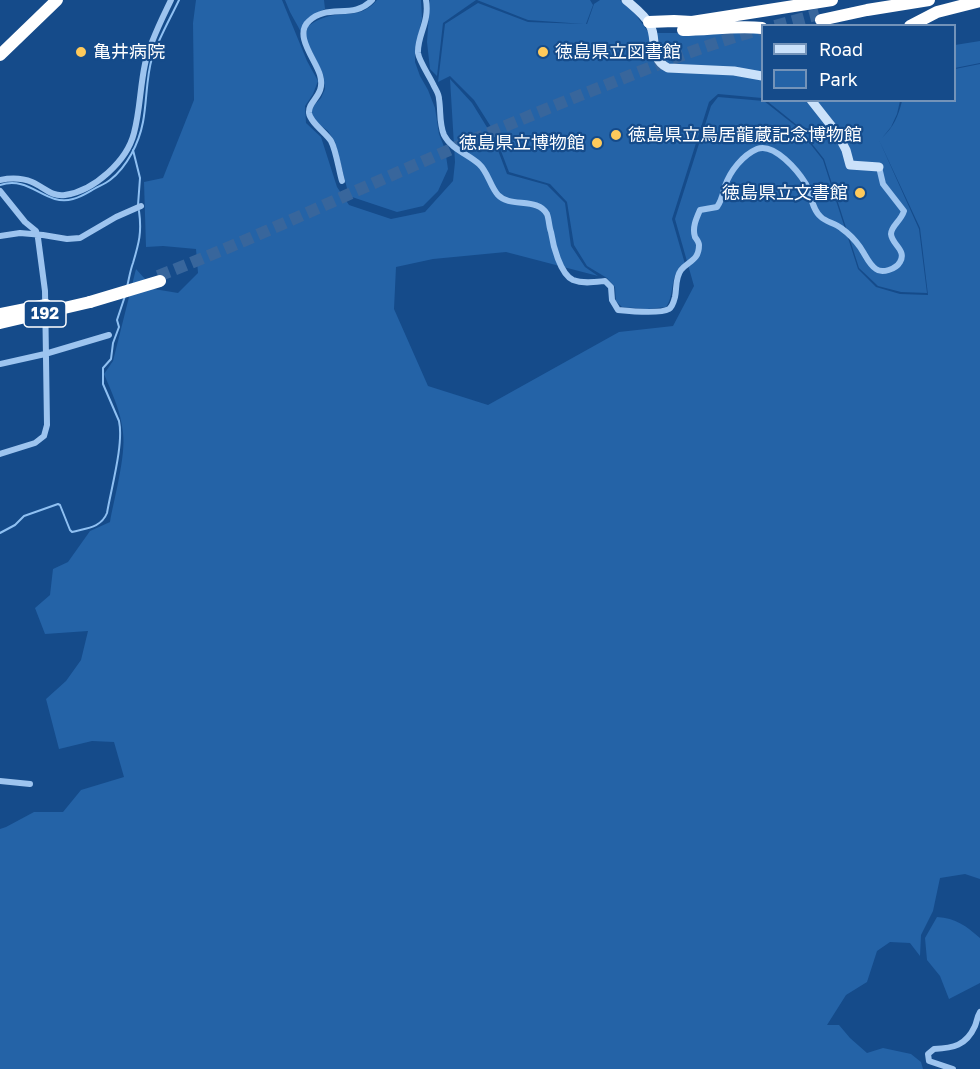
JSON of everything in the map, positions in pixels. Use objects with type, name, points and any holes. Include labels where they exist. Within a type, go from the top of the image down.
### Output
[{"type":"highway","points":[[0,55],[57,0]]},
{"type":"highway","points":[[651,25],[674,21],[692,22],[832,0]]},
{"type":"highway","points":[[892,0],[820,17],[929,0]]},
{"type":"highway","points":[[914,24],[937,12],[980,1]]},
{"type":"highway","points":[[651,25],[704,30],[726,27],[761,28]]},
{"type":"highway","name":"192","points":[[0,323],[159,279]]},
{"type":"highway","name":"192","points":[[0,314],[89,299]]},
{"type":"street","points":[[0,180],[18,178],[33,182],[55,195],[65,195],[91,186],[107,175],[123,156],[134,135],[145,62],[171,0]]},
{"type":"street","points":[[342,181],[333,143],[325,132],[310,119],[310,106],[321,92],[321,76],[303,38],[304,26],[310,19],[327,12],[358,10],[372,0]]},
{"type":"street","points":[[426,0],[428,16],[418,55],[439,98],[444,134],[449,143],[479,164],[490,184],[502,198],[514,203],[540,207],[547,214],[555,254],[570,279],[581,282],[605,281],[611,287],[612,300],[618,310],[653,312],[671,308],[675,300],[677,279],[681,270],[695,260],[697,255],[699,244],[694,234],[694,224],[700,210],[717,207],[726,183],[735,168],[746,155],[760,148],[772,149],[796,171],[806,184],[816,211],[821,217],[840,227],[860,247],[874,268],[880,271],[898,265],[902,254],[891,237],[891,232],[902,218],[904,211],[883,184],[879,167],[850,165],[846,150],[837,133],[812,102]]},
{"type":"street","points":[[626,0],[651,25],[654,34],[653,46],[663,66],[734,71],[761,76]]},
{"type":"street","points":[[0,191],[25,222],[36,231],[37,235],[45,291],[48,425],[44,436],[35,443],[0,454]]},
{"type":"street","points":[[0,236],[20,233],[67,239],[80,238],[107,221],[141,206]]},
{"type":"street","points":[[0,364],[45,354],[109,335]]},
{"type":"street","points":[[0,781],[30,784]]},
{"type":"street","points":[[953,1069],[929,1060],[928,1054],[934,1049],[959,1045],[975,1027],[980,1012]]},
{"type":"green space","points":[[196,0],[282,0],[307,61],[318,81],[305,106],[306,123],[321,137],[337,187],[349,205],[391,219],[425,212],[453,181],[455,162],[450,79],[472,103],[493,137],[507,174],[547,185],[565,203],[571,246],[585,267],[598,276],[506,252],[433,259],[396,267],[394,309],[428,386],[488,405],[619,332],[673,326],[694,286],[675,219],[711,106],[718,97],[765,102],[797,127],[823,160],[858,269],[876,287],[900,294],[928,295],[920,228],[879,140],[919,229],[927,293],[901,292],[878,286],[859,268],[824,159],[798,126],[768,102],[900,102],[891,127],[882,138],[890,129],[895,121],[902,102],[956,102],[956,69],[980,64],[980,879],[965,874],[940,878],[933,911],[921,935],[920,956],[910,943],[890,942],[877,951],[867,982],[846,995],[827,1025],[839,1025],[867,1053],[883,1048],[911,1054],[921,1062],[923,1069],[0,1069],[0,829],[34,812],[63,812],[81,790],[124,777],[114,742],[92,741],[59,749],[46,699],[66,681],[81,660],[88,631],[45,634],[35,608],[50,595],[53,569],[68,562],[90,531],[110,522],[123,442],[118,410],[104,374],[113,361],[136,269],[154,289],[178,293],[198,273],[196,249],[146,247],[144,182],[163,178],[194,100],[193,23]]},
{"type":"green space","points":[[285,0],[324,0],[325,9],[307,20],[301,32]]},
{"type":"green space","points":[[377,0],[421,0],[422,18],[415,62],[435,108],[448,169],[438,191],[423,206],[397,212],[349,196],[335,142],[328,131],[312,119],[311,112],[325,89],[323,74],[305,37],[308,26],[333,15],[365,10]]},
{"type":"green space","points":[[430,0],[476,0],[443,23],[437,76],[430,69],[427,42]]},
{"type":"green space","points":[[477,0],[590,0],[593,5],[587,24],[594,4],[600,0],[620,0],[633,11],[649,33],[714,33],[744,30],[761,34],[761,98],[718,94],[709,102],[672,219],[685,264],[676,273],[666,307],[648,309],[622,307],[616,301],[615,287],[607,278],[587,266],[574,245],[567,202],[550,184],[509,172],[493,130],[474,100],[450,76],[438,82],[445,24],[478,3],[528,22],[584,24],[528,20]]},
{"type":"green space","points":[[980,41],[980,63],[956,68],[956,45]]},
{"type":"green space","points":[[937,917],[960,923],[980,938],[980,983],[949,999],[940,976],[927,960],[925,938]]},
{"type":"waterway","points":[[0,185],[21,184],[54,199],[63,200],[81,196],[116,175],[127,161],[139,138],[152,58],[179,0]]},
{"type":"waterway","points":[[133,150],[140,178],[138,205]]},
{"type":"waterway","points":[[127,287],[139,237],[139,211]]},
{"type":"waterway","points":[[0,533],[15,525],[24,516],[58,504],[72,532],[97,525],[107,513],[120,431],[119,421],[103,384],[103,368],[111,359],[113,343],[119,327],[117,320],[125,296]]},
{"type":"tunnel","points":[[782,24],[819,14]]},
{"type":"tunnel","points":[[158,276],[536,113],[718,42],[761,29]]},
{"type":"place","name":"亀井病院","points":[[81,52]]},
{"type":"place","name":"徳島県立図書館","points":[[543,52]]},
{"type":"place","name":"徳島県立鳥居龍蔵記念博物館","points":[[616,135]]},
{"type":"place","name":"徳島県立博物館","points":[[597,143]]},
{"type":"place","name":"徳島県立文書館","points":[[860,193]]}]
